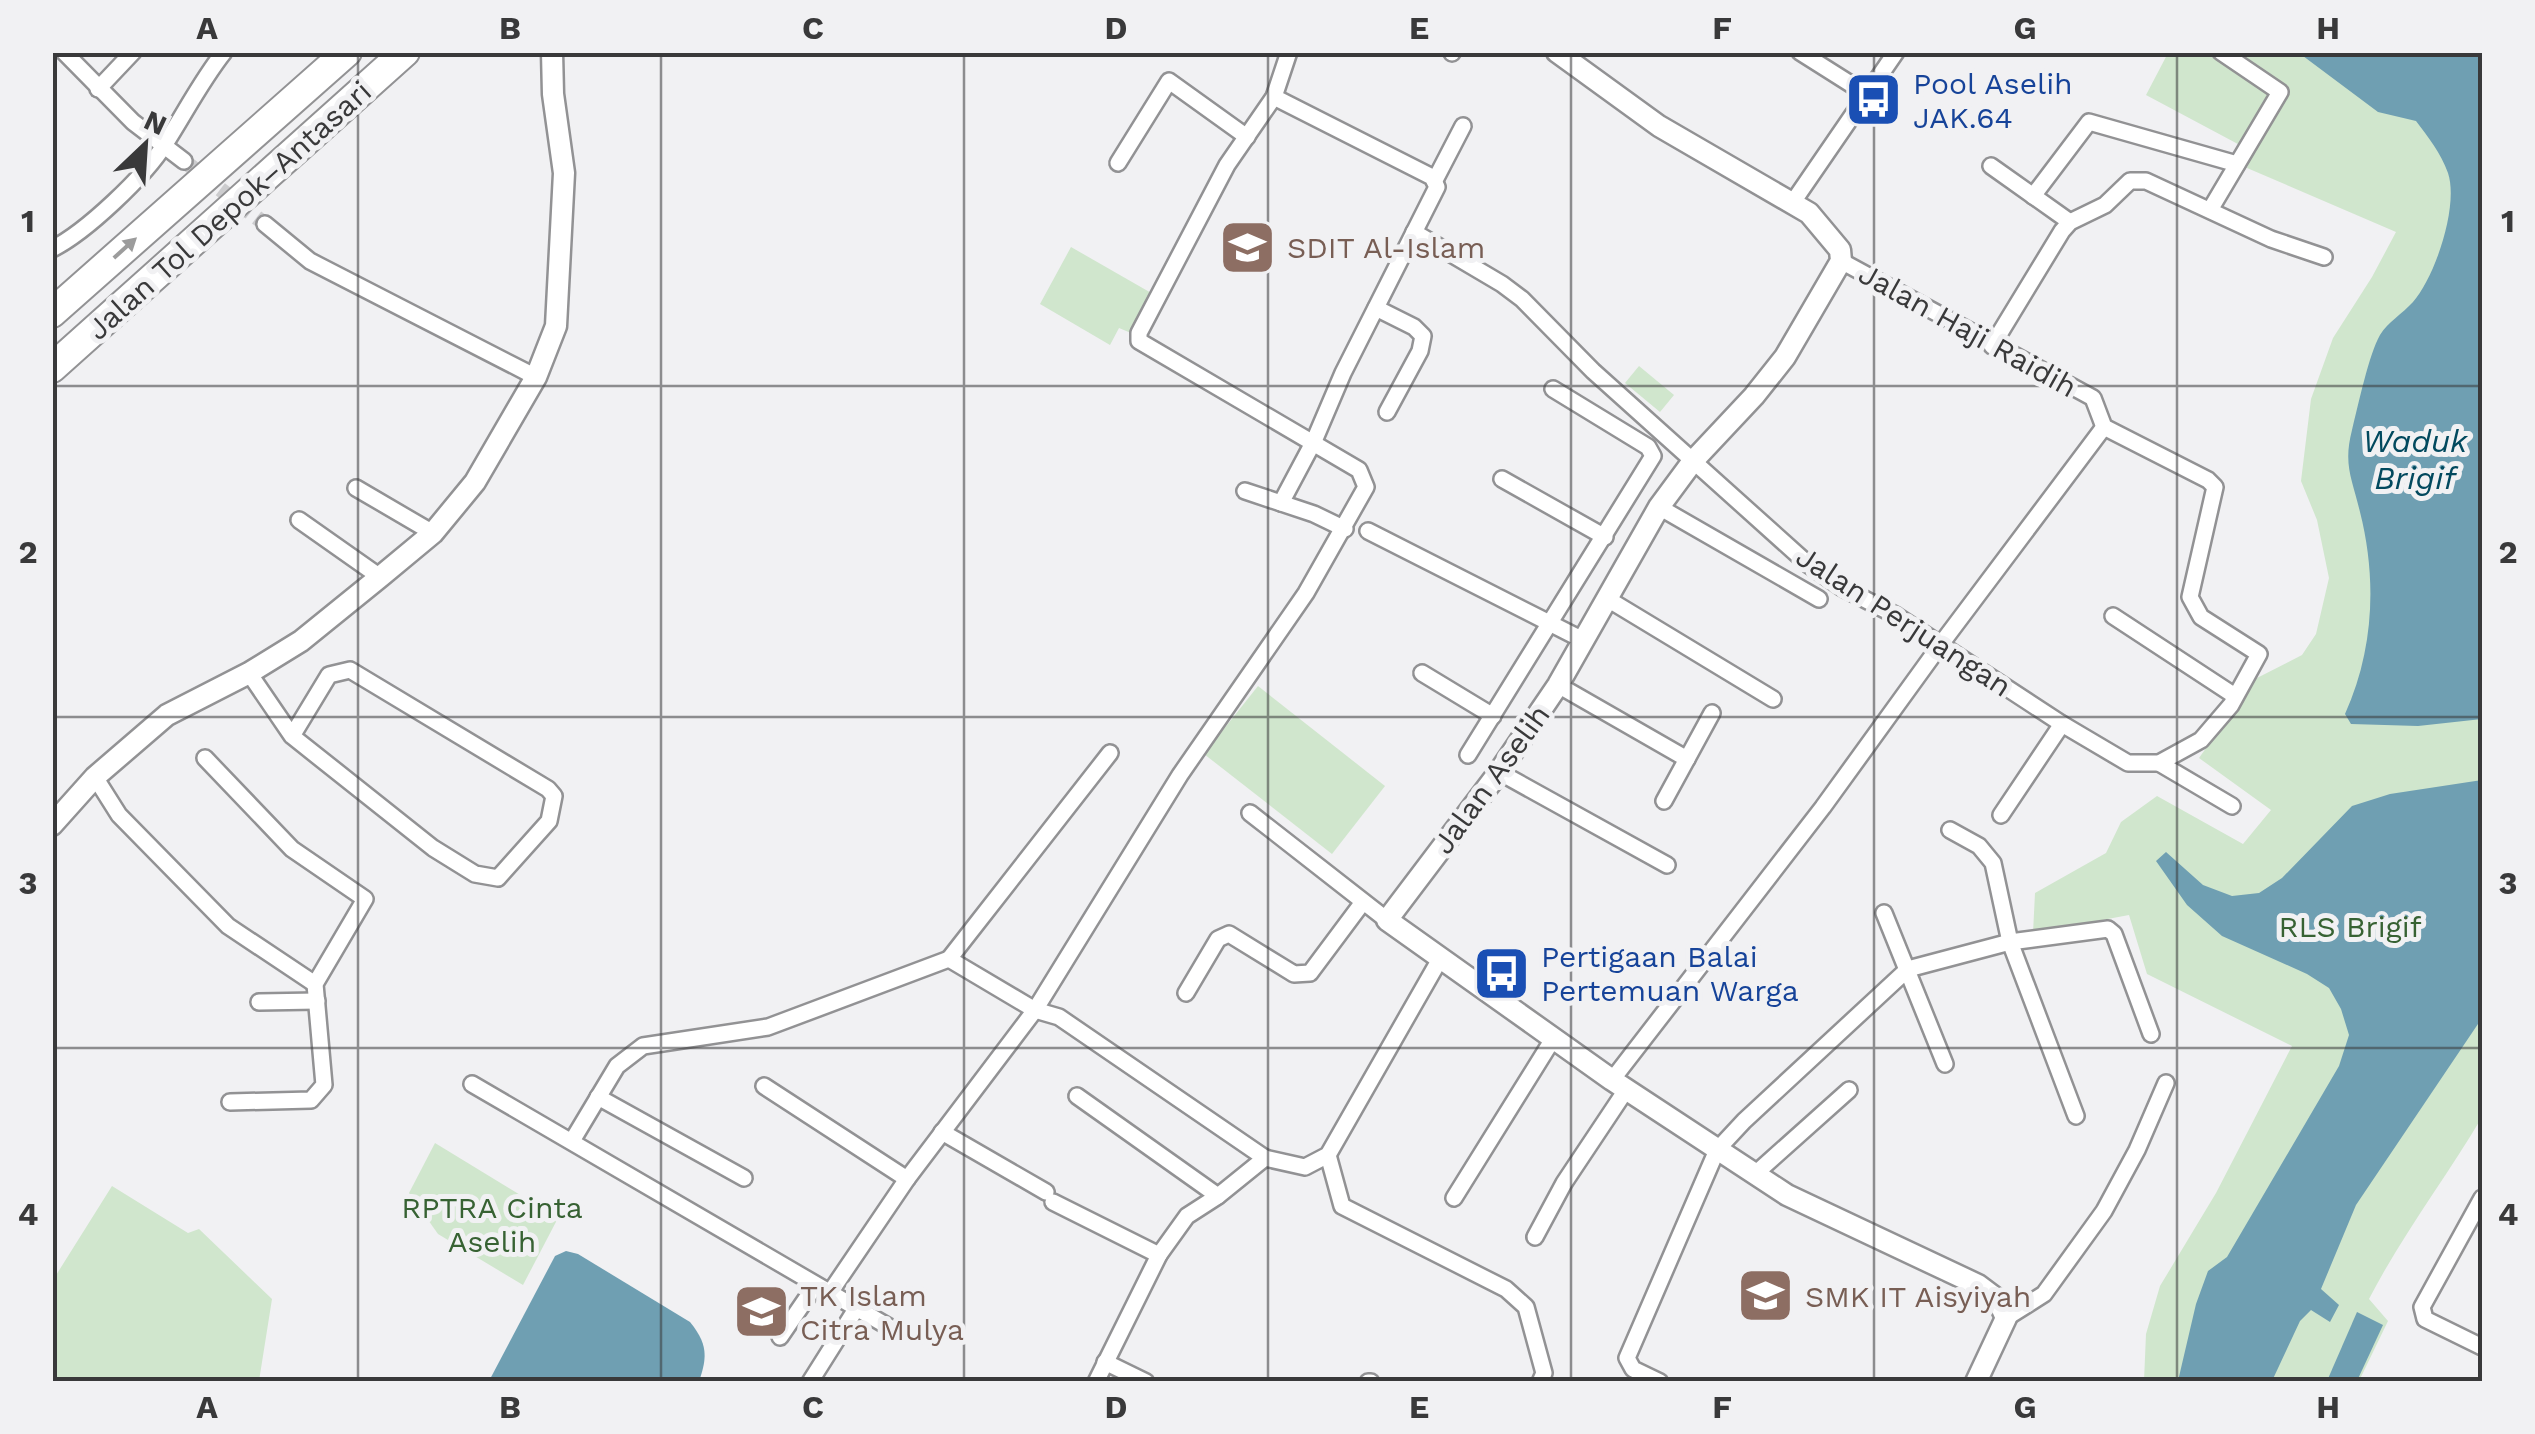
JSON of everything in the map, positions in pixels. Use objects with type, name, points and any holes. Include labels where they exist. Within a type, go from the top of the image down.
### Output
[{"type":"highway","name":"Jalan Tol Depok–Antasari","points":[[52,314],[346,52]]},
{"type":"highway","name":"Jalan Tol Depok–Antasari","points":[[52,368],[405,52]]},
{"type":"street","points":[[64,52],[98,89],[184,162]]},
{"type":"street","points":[[98,89],[133,52]]},
{"type":"street","points":[[52,249],[95,220],[164,147],[184,109],[224,52]]},
{"type":"street","points":[[541,52],[554,94]]},
{"type":"street","points":[[55,816],[167,715],[249,673],[300,641],[433,533],[475,482],[536,377],[556,326],[564,173],[552,52]]},
{"type":"street","points":[[780,1337],[822,1290],[1035,1010],[1171,790],[1306,594],[1366,487],[1359,470],[1314,441],[1139,341],[1139,333],[1162,286],[1227,166],[1274,97],[1289,52]]},
{"type":"street","points":[[1558,52],[1658,126],[1793,202],[1822,225],[1840,250],[1841,260]]},
{"type":"street","points":[[1800,52],[1868,95]]},
{"type":"street","points":[[1793,202],[1896,52]]},
{"type":"street","points":[[2210,210],[2280,92],[2221,52]]},
{"type":"street","points":[[1118,163],[1169,81],[1247,137]]},
{"type":"street","points":[[1274,97],[1434,179]]},
{"type":"street","points":[[2033,196],[2090,122],[2237,164]]},
{"type":"street","points":[[1281,502],[1314,441],[1436,187],[1434,179],[1463,126]]},
{"type":"street","points":[[1991,166],[2070,222]]},
{"type":"street","points":[[1992,346],[2070,222],[2105,205],[2130,182],[2139,179],[2271,239],[2324,257]]},
{"type":"street","points":[[266,224],[310,261],[536,377]]},
{"type":"street","name":"Jalan Perjuangan","points":[[1414,232],[1512,292],[1593,371],[1809,566],[2128,763],[2159,763],[2232,806]]},
{"type":"street","name":"Jalan Haji Raidih","points":[[1841,260],[2092,398],[2104,428],[2215,487],[2190,597],[2201,617],[2259,654],[2235,696]]},
{"type":"street","name":"Jalan Aselih","points":[[1388,920],[1558,686],[1660,507],[1693,461],[1785,357],[1841,260]]},
{"type":"street","points":[[1376,308],[1423,336],[1420,351],[1387,412]]},
{"type":"street","points":[[1468,756],[1654,456],[1648,447],[1553,389]]},
{"type":"street","points":[[1535,1236],[1619,1085],[1940,644],[2104,428]]},
{"type":"street","points":[[1502,479],[1604,537]]},
{"type":"street","points":[[356,488],[433,533]]},
{"type":"street","points":[[1246,491],[1347,525]]},
{"type":"street","points":[[1660,507],[1819,599]]},
{"type":"street","points":[[299,520],[380,577]]},
{"type":"street","points":[[1368,531],[1583,640]]},
{"type":"street","points":[[1606,598],[1772,699]]},
{"type":"street","points":[[2113,616],[2235,696],[2201,740],[2159,763]]},
{"type":"street","points":[[249,673],[292,736],[433,848],[476,874],[498,878],[549,821],[554,796],[548,789],[350,670],[330,675],[292,736]]},
{"type":"street","points":[[1422,673],[1493,716]]},
{"type":"street","points":[[1558,686],[1687,759]]},
{"type":"street","points":[[1664,801],[1712,713]]},
{"type":"street","points":[[2001,816],[2062,724]]},
{"type":"street","points":[[572,1140],[617,1066],[643,1046],[768,1028],[949,959],[1110,753]]},
{"type":"street","points":[[205,758],[292,849],[366,899],[315,984],[324,1085],[311,1100],[230,1102]]},
{"type":"street","points":[[1499,772],[1666,864]]},
{"type":"street","points":[[95,777],[119,815],[228,926],[315,984]]},
{"type":"street","points":[[1250,813],[1440,959],[1619,1085],[1787,1195],[1978,1285],[1998,1300],[2006,1318]]},
{"type":"street","points":[[1950,830],[1979,846],[1993,863],[2010,942],[2076,1116]]},
{"type":"street","points":[[1186,993],[1218,939],[1229,934],[1294,974],[1310,973],[1364,902]]},
{"type":"street","points":[[1884,913],[1945,1064]]},
{"type":"street","points":[[1660,1382],[1633,1370],[1627,1358],[1718,1150],[1744,1120],[1908,970],[2010,942],[2110,930],[2152,1034]]},
{"type":"street","points":[[949,959],[1035,1010],[1058,1018],[1264,1158],[1305,1166],[1328,1155],[1440,959]]},
{"type":"street","points":[[260,1002],[317,1001]]},
{"type":"street","points":[[1454,1198],[1553,1039]]},
{"type":"street","points":[[1976,1382],[2006,1318],[2044,1294],[2104,1212],[2166,1083]]},
{"type":"street","points":[[472,1084],[890,1327]]},
{"type":"street","points":[[764,1086],[907,1179]]},
{"type":"street","points":[[1755,1174],[1849,1090]]},
{"type":"street","points":[[1077,1096],[1218,1196]]},
{"type":"street","points":[[598,1097],[744,1178]]},
{"type":"street","points":[[942,1132],[1050,1197],[1159,1255]]},
{"type":"street","points":[[1328,1155],[1342,1206],[1506,1288],[1526,1307],[1544,1373],[1540,1382]]},
{"type":"street","points":[[1096,1382],[1159,1255],[1187,1216],[1264,1158]]},
{"type":"street","points":[[2482,1198],[2422,1307],[2426,1319],[2482,1348]]},
{"type":"street","points":[[810,1382],[856,1309]]},
{"type":"street","points":[[1105,1362],[1146,1382]]},
{"type":"green space","name":"RLS Brigif","points":[[2168,53],[2482,53],[2482,1117],[2369,1299],[2388,1321],[2359,1381],[2144,1381],[2146,1334],[2160,1286],[2216,1193],[2292,1046],[2147,974],[2129,915],[2033,933],[2035,893],[2106,853],[2121,822],[2157,796],[2243,844],[2271,810],[2199,758],[2255,679],[2302,655],[2316,634],[2329,578],[2317,520],[2301,481],[2311,399],[2333,338],[2396,232],[2247,168],[2251,151],[2146,95]]},
{"type":"green space","points":[[1071,247],[1153,294],[1131,333],[1119,328],[1110,345],[1040,304]]},
{"type":"green space","points":[[1639,366],[1674,395],[1660,412],[1625,383]]},
{"type":"green space","points":[[1258,686],[1385,786],[1332,854],[1204,754]]},
{"type":"green space","name":"RPTRA Cinta Aselih","points":[[435,1143],[558,1218],[523,1285],[438,1234],[409,1193]]},
{"type":"green space","points":[[112,1186],[188,1233],[199,1229],[272,1299],[259,1381],[53,1381],[53,1280]]},
{"type":"water","name":"Waduk Brigif","points":[[2299,53],[2482,53],[2482,719],[2418,726],[2351,724],[2345,714],[2362,665],[2370,614],[2369,563],[2350,471],[2349,442],[2376,344],[2383,330],[2421,291],[2437,259],[2448,222],[2451,187],[2442,159],[2416,121],[2378,112]]},
{"type":"water","points":[[2482,780],[2482,1018],[2356,1205],[2321,1289],[2339,1305],[2330,1322],[2311,1310],[2300,1321],[2272,1381],[2178,1381],[2208,1271],[2227,1257],[2339,1066],[2349,1035],[2329,988],[2222,936],[2187,905],[2156,861],[2166,852],[2203,885],[2232,896],[2259,893],[2282,878],[2352,806],[2390,794]]},
{"type":"water","points":[[566,1251],[578,1254],[690,1322],[704,1350],[699,1381],[489,1381],[555,1256]]},
{"type":"water","points":[[2357,1312],[2383,1325],[2357,1381],[2327,1381]]},
{"type":"tunnel","points":[[184,161],[265,224]]},
{"type":"place","name":"Pool Aselih JAK.64","points":[[1874,100]]},
{"type":"place","name":"SDIT Al-Islam","points":[[1248,247]]},
{"type":"place","name":"Pertigaan Balai Pertemuan Warga","points":[[1502,973]]},
{"type":"place","name":"SMK IT Aisyiyah","points":[[1766,1296]]},
{"type":"place","name":"TK Islam Citra Mulya","points":[[761,1312]]}]
